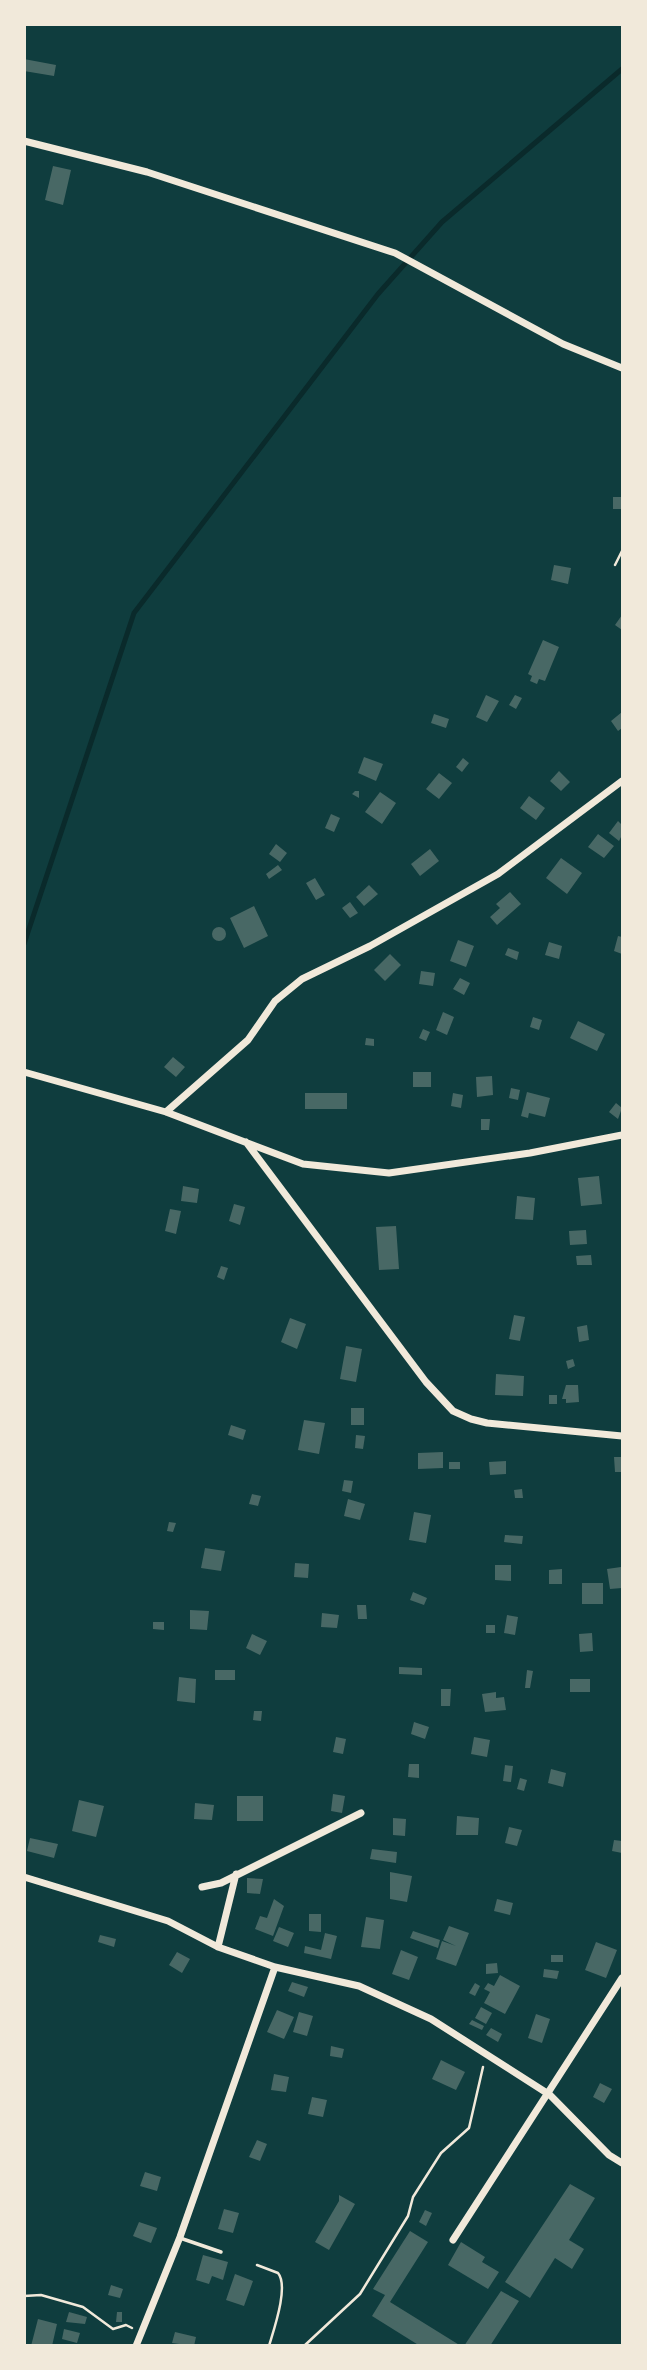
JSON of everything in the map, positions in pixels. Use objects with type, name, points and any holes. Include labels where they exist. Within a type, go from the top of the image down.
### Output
[{"type":"street","points":[[24,141],[147,172],[395,253],[563,344],[622,368]]},
{"type":"street","points":[[166,1112],[248,1041],[275,1001],[302,979],[370,946],[498,874],[622,781]]},
{"type":"street","points":[[24,1072],[166,1112],[303,1164],[389,1173],[530,1153],[622,1135]]},
{"type":"street","points":[[246,1142],[363,1294],[426,1382],[453,1411],[487,1423],[622,1436]]},
{"type":"street","points":[[202,1887],[236,1874],[361,1813]]},
{"type":"street","points":[[218,1947],[236,1874]]},
{"type":"street","points":[[24,1877],[168,1921],[218,1947],[275,1967],[359,1986],[431,2019],[550,2095],[610,2155],[622,2163]]},
{"type":"street","points":[[136,2346],[180,2238],[275,1967]]},
{"type":"street","points":[[453,2240],[550,2095],[622,1978]]},
{"type":"lane","points":[[180,2238],[221,2252]]},
{"type":"path","points":[[615,565],[622,551]]},
{"type":"path","points":[[304,2346],[360,2294],[408,2216],[413,2197],[441,2153],[470,2128],[487,2054]]},
{"type":"path","points":[[257,2266],[278,2273],[282,2280],[269,2346]]},
{"type":"path","points":[[24,2296],[41,2295],[83,2307],[113,2329],[126,2325],[141,2334]]},
{"type":"building","points":[[24,59],[56,65],[54,76],[24,71]]},
{"type":"building","points":[[53,166],[71,170],[63,205],[45,200]]},
{"type":"building","points":[[613,497],[622,497],[622,509],[613,509]]},
{"type":"building","points":[[554,565],[571,568],[568,584],[551,580]]},
{"type":"building","points":[[622,615],[622,630],[615,625]]},
{"type":"building","points":[[543,640],[559,647],[545,681],[539,679],[537,684],[530,681],[532,676],[528,674]]},
{"type":"building","points":[[486,695],[499,701],[487,722],[476,717]]},
{"type":"building","points":[[515,695],[522,698],[516,709],[509,705]]},
{"type":"building","points":[[622,712],[622,728],[618,731],[611,721]]},
{"type":"building","points":[[434,714],[449,719],[446,728],[431,723]]},
{"type":"building","points":[[364,757],[383,764],[376,781],[358,773]]},
{"type":"building","points":[[463,758],[469,763],[462,772],[456,767]]},
{"type":"building","points":[[559,771],[570,782],[561,791],[550,781]]},
{"type":"building","points":[[439,773],[452,783],[439,799],[426,789]]},
{"type":"building","points":[[380,792],[396,803],[382,824],[365,812]]},
{"type":"building","points":[[529,796],[545,808],[536,820],[520,808]]},
{"type":"building","points":[[331,814],[340,818],[334,832],[325,828]]},
{"type":"building","points":[[618,821],[622,825],[619,841],[609,833]]},
{"type":"building","points":[[598,834],[614,846],[604,858],[588,847]]},
{"type":"building","points":[[276,844],[287,853],[280,862],[269,854]]},
{"type":"building","points":[[430,849],[439,861],[420,876],[411,864]]},
{"type":"building","points":[[561,858],[582,873],[567,894],[546,878]]},
{"type":"building","points":[[278,865],[282,870],[269,879],[266,874]]},
{"type":"building","points":[[315,878],[325,895],[316,900],[306,883]]},
{"type":"building","points":[[369,885],[378,894],[364,906],[356,897]]},
{"type":"building","points":[[510,892],[521,904],[497,925],[490,917],[500,908],[496,904]]},
{"type":"building","points":[[350,902],[358,913],[350,918],[342,908]]},
{"type":"building","points":[[254,906],[268,936],[244,948],[230,918]]},
{"type":"building","points":[[216,927],[222,927],[226,934],[222,941],[216,941],[212,937],[212,931]]},
{"type":"building","points":[[618,936],[622,937],[622,954],[614,951]]},
{"type":"building","points":[[458,940],[474,946],[466,967],[450,961]]},
{"type":"building","points":[[549,942],[562,946],[559,959],[545,955]]},
{"type":"building","points":[[508,948],[519,952],[517,960],[505,955]]},
{"type":"building","points":[[390,954],[401,965],[385,981],[374,970]]},
{"type":"building","points":[[421,971],[435,973],[433,986],[419,984]]},
{"type":"building","points":[[460,978],[470,983],[464,995],[453,989]]},
{"type":"building","points":[[443,1012],[454,1017],[447,1035],[436,1030]]},
{"type":"building","points":[[533,1017],[542,1020],[539,1030],[530,1027]]},
{"type":"building","points":[[578,1021],[605,1034],[597,1051],[570,1038]]},
{"type":"building","points":[[423,1029],[430,1032],[426,1041],[419,1038]]},
{"type":"building","points":[[366,1038],[374,1039],[374,1046],[365,1045]]},
{"type":"building","points":[[173,1057],[185,1067],[176,1077],[164,1067]]},
{"type":"building","points":[[413,1072],[431,1072],[431,1087],[413,1087]]},
{"type":"building","points":[[492,1076],[493,1095],[477,1097],[476,1077]]},
{"type":"building","points":[[511,1088],[520,1090],[518,1100],[509,1098]]},
{"type":"building","points":[[527,1092],[550,1098],[545,1117],[529,1113],[528,1118],[521,1116]]},
{"type":"building","points":[[305,1093],[347,1093],[347,1109],[305,1109]]},
{"type":"building","points":[[453,1093],[463,1095],[461,1108],[451,1106]]},
{"type":"building","points":[[616,1103],[622,1108],[618,1119],[609,1112]]},
{"type":"building","points":[[481,1119],[490,1119],[489,1130],[481,1130]]},
{"type":"building","points":[[599,1176],[602,1204],[581,1206],[578,1178]]},
{"type":"building","points":[[183,1186],[199,1189],[197,1203],[181,1201]]},
{"type":"building","points":[[517,1196],[535,1198],[533,1220],[515,1219]]},
{"type":"building","points":[[234,1204],[245,1207],[240,1225],[229,1221]]},
{"type":"building","points":[[170,1209],[181,1211],[176,1234],[165,1231]]},
{"type":"building","points":[[396,1226],[399,1269],[379,1270],[376,1227]]},
{"type":"building","points":[[586,1230],[587,1244],[570,1245],[569,1231]]},
{"type":"building","points":[[591,1255],[592,1265],[577,1265],[576,1256]]},
{"type":"building","points":[[221,1266],[228,1268],[224,1280],[217,1277]]},
{"type":"building","points":[[514,1315],[525,1317],[520,1341],[509,1339]]},
{"type":"building","points":[[290,1318],[306,1324],[297,1349],[281,1342]]},
{"type":"building","points":[[587,1325],[589,1340],[579,1342],[577,1327]]},
{"type":"building","points":[[346,1346],[362,1349],[356,1382],[340,1379]]},
{"type":"building","points":[[573,1359],[575,1366],[568,1369],[566,1361]]},
{"type":"building","points":[[496,1374],[524,1376],[523,1396],[495,1395]]},
{"type":"building","points":[[566,1385],[578,1385],[579,1402],[566,1403],[566,1399],[562,1399]]},
{"type":"building","points":[[549,1395],[557,1395],[557,1404],[549,1404]]},
{"type":"building","points":[[351,1408],[364,1408],[364,1425],[351,1425]]},
{"type":"building","points":[[304,1420],[325,1423],[319,1454],[298,1450]]},
{"type":"building","points":[[231,1425],[246,1430],[243,1440],[228,1435]]},
{"type":"building","points":[[356,1435],[365,1436],[363,1449],[355,1448]]},
{"type":"building","points":[[443,1452],[443,1468],[418,1469],[418,1453]]},
{"type":"building","points":[[614,1457],[622,1457],[622,1472],[615,1472]]},
{"type":"building","points":[[506,1461],[506,1474],[490,1475],[489,1462]]},
{"type":"building","points":[[449,1462],[460,1462],[460,1469],[449,1469]]},
{"type":"building","points":[[344,1480],[353,1481],[351,1493],[342,1491]]},
{"type":"building","points":[[522,1489],[523,1498],[515,1498],[514,1490]]},
{"type":"building","points":[[252,1494],[261,1496],[258,1506],[249,1504]]},
{"type":"building","points":[[348,1499],[365,1504],[360,1520],[344,1516]]},
{"type":"building","points":[[414,1512],[431,1515],[426,1543],[409,1540]]},
{"type":"building","points":[[169,1522],[176,1523],[173,1532],[167,1531]]},
{"type":"building","points":[[505,1535],[523,1536],[522,1544],[504,1542]]},
{"type":"building","points":[[205,1548],[225,1551],[221,1571],[201,1568]]},
{"type":"building","points":[[295,1563],[309,1564],[308,1578],[294,1577]]},
{"type":"building","points":[[495,1565],[511,1565],[511,1581],[495,1580]]},
{"type":"building","points":[[621,1567],[622,1588],[610,1589],[607,1569]]},
{"type":"building","points":[[562,1569],[562,1584],[549,1584],[549,1570]]},
{"type":"building","points":[[582,1583],[603,1583],[603,1604],[582,1604]]},
{"type":"building","points":[[413,1592],[427,1598],[424,1605],[410,1600]]},
{"type":"building","points":[[357,1605],[366,1605],[367,1619],[358,1619]]},
{"type":"building","points":[[190,1610],[209,1611],[207,1630],[190,1629]]},
{"type":"building","points":[[322,1613],[339,1615],[337,1628],[321,1627]]},
{"type":"building","points":[[507,1615],[518,1617],[515,1635],[504,1633]]},
{"type":"building","points":[[153,1622],[164,1622],[164,1630],[153,1629]]},
{"type":"building","points":[[486,1625],[495,1625],[495,1633],[486,1633]]},
{"type":"building","points":[[592,1633],[593,1651],[580,1652],[579,1634]]},
{"type":"building","points":[[252,1634],[267,1641],[260,1655],[246,1648]]},
{"type":"building","points":[[399,1667],[422,1668],[422,1675],[399,1674]]},
{"type":"building","points":[[215,1670],[235,1670],[235,1680],[215,1680]]},
{"type":"building","points":[[527,1670],[533,1671],[530,1688],[525,1688]]},
{"type":"building","points":[[179,1677],[196,1679],[195,1703],[177,1701]]},
{"type":"building","points":[[570,1679],[590,1679],[590,1692],[570,1692]]},
{"type":"building","points":[[441,1689],[451,1689],[450,1706],[441,1706]]},
{"type":"building","points":[[496,1692],[496,1698],[504,1697],[506,1710],[485,1712],[482,1694]]},
{"type":"building","points":[[254,1711],[262,1711],[261,1721],[253,1720]]},
{"type":"building","points":[[414,1722],[429,1727],[425,1739],[411,1734]]},
{"type":"building","points":[[336,1737],[346,1739],[343,1754],[333,1752]]},
{"type":"building","points":[[474,1737],[490,1740],[487,1757],[471,1754]]},
{"type":"building","points":[[409,1764],[419,1764],[419,1778],[408,1777]]},
{"type":"building","points":[[505,1765],[513,1766],[511,1782],[503,1781]]},
{"type":"building","points":[[551,1769],[566,1773],[563,1787],[548,1783]]},
{"type":"building","points":[[520,1778],[527,1780],[524,1791],[517,1789]]},
{"type":"building","points":[[333,1794],[345,1796],[342,1813],[331,1811]]},
{"type":"building","points":[[237,1796],[263,1796],[263,1821],[237,1821]]},
{"type":"building","points":[[79,1800],[104,1806],[96,1837],[72,1831]]},
{"type":"building","points":[[195,1803],[214,1805],[212,1820],[194,1819]]},
{"type":"building","points":[[457,1816],[479,1818],[478,1835],[456,1835]]},
{"type":"building","points":[[393,1818],[406,1819],[405,1836],[393,1835]]},
{"type":"building","points":[[509,1827],[522,1830],[517,1846],[505,1843]]},
{"type":"building","points":[[30,1838],[58,1844],[54,1858],[27,1851]]},
{"type":"building","points":[[614,1840],[622,1841],[622,1853],[612,1851]]},
{"type":"building","points":[[372,1849],[397,1852],[396,1863],[370,1859]]},
{"type":"building","points":[[390,1872],[412,1876],[407,1902],[390,1899]]},
{"type":"building","points":[[247,1878],[263,1879],[260,1894],[247,1893]]},
{"type":"building","points":[[274,1899],[284,1906],[273,1936],[255,1929],[260,1916],[267,1918]]},
{"type":"building","points":[[497,1899],[513,1903],[510,1915],[494,1911]]},
{"type":"building","points":[[309,1914],[321,1914],[321,1932],[309,1931]]},
{"type":"building","points":[[366,1917],[384,1920],[380,1949],[361,1947]]},
{"type":"building","points":[[449,1926],[469,1933],[456,1966],[436,1959],[442,1941],[456,1946],[443,1940]]},
{"type":"building","points":[[279,1927],[294,1933],[288,1947],[273,1941]]},
{"type":"building","points":[[413,1931],[440,1940],[438,1948],[410,1938]]},
{"type":"building","points":[[325,1933],[337,1936],[331,1959],[304,1953],[305,1946],[321,1950]]},
{"type":"building","points":[[100,1935],[116,1939],[114,1947],[98,1942]]},
{"type":"building","points":[[596,1942],[617,1950],[606,1978],[585,1970]]},
{"type":"building","points":[[401,1950],[418,1957],[409,1980],[392,1974]]},
{"type":"building","points":[[177,1952],[190,1959],[182,1973],[169,1965]]},
{"type":"building","points":[[551,1955],[563,1955],[563,1962],[551,1962]]},
{"type":"building","points":[[497,1963],[498,1973],[486,1974],[486,1964]]},
{"type":"building","points":[[544,1969],[559,1971],[557,1979],[543,1977]]},
{"type":"building","points":[[500,1975],[520,1986],[505,2014],[484,2003],[490,1992],[484,1989],[488,1983],[494,1986]]},
{"type":"building","points":[[292,1982],[308,1987],[304,1997],[288,1991]]},
{"type":"building","points":[[475,1983],[480,1986],[475,1996],[469,1993]]},
{"type":"building","points":[[481,2007],[492,2013],[486,2024],[475,2018]]},
{"type":"building","points":[[277,2010],[294,2017],[284,2039],[267,2032]]},
{"type":"building","points":[[299,2012],[313,2016],[307,2036],[293,2032]]},
{"type":"building","points":[[536,2014],[550,2019],[542,2043],[528,2038]]},
{"type":"building","points":[[472,2020],[484,2026],[482,2030],[469,2024]]},
{"type":"building","points":[[491,2028],[502,2034],[498,2042],[486,2035]]},
{"type":"building","points":[[331,2046],[344,2049],[342,2058],[330,2056]]},
{"type":"building","points":[[441,2060],[465,2072],[456,2090],[432,2079]]},
{"type":"building","points":[[274,2074],[289,2077],[286,2092],[271,2090]]},
{"type":"building","points":[[600,2083],[612,2089],[604,2103],[593,2097]]},
{"type":"building","points":[[312,2097],[327,2100],[323,2117],[308,2114]]},
{"type":"building","points":[[257,2140],[267,2144],[260,2161],[249,2157]]},
{"type":"building","points":[[145,2172],[161,2177],[157,2191],[140,2186]]},
{"type":"building","points":[[570,2184],[595,2198],[569,2240],[584,2249],[572,2269],[555,2258],[530,2298],[505,2282]]},
{"type":"building","points":[[339,2195],[355,2204],[329,2250],[315,2242],[339,2201]]},
{"type":"building","points":[[224,2209],[239,2213],[233,2233],[218,2229]]},
{"type":"building","points":[[425,2210],[432,2213],[426,2226],[419,2222]]},
{"type":"building","points":[[139,2222],[157,2228],[151,2243],[133,2236]]},
{"type":"building","points":[[410,2231],[428,2242],[390,2302],[461,2346],[420,2346],[372,2316],[385,2295],[373,2289]]},
{"type":"building","points":[[461,2242],[485,2257],[482,2262],[499,2272],[488,2289],[448,2265]]},
{"type":"building","points":[[203,2255],[228,2262],[223,2280],[212,2276],[209,2284],[196,2280]]},
{"type":"building","points":[[235,2274],[253,2281],[244,2306],[226,2300]]},
{"type":"building","points":[[111,2285],[123,2289],[120,2298],[108,2295]]},
{"type":"building","points":[[501,2291],[519,2301],[490,2346],[464,2346]]},
{"type":"building","points":[[69,2312],[87,2317],[85,2324],[66,2322]]},
{"type":"building","points":[[117,2312],[122,2312],[122,2322],[116,2322]]},
{"type":"building","points":[[38,2319],[57,2324],[52,2346],[31,2346]]},
{"type":"building","points":[[64,2329],[80,2333],[77,2343],[62,2339]]},
{"type":"building","points":[[175,2332],[196,2337],[194,2346],[172,2343]]},
{"type":"waterway","points":[[24,944],[134,613],[378,294],[442,222],[622,69]]}]
